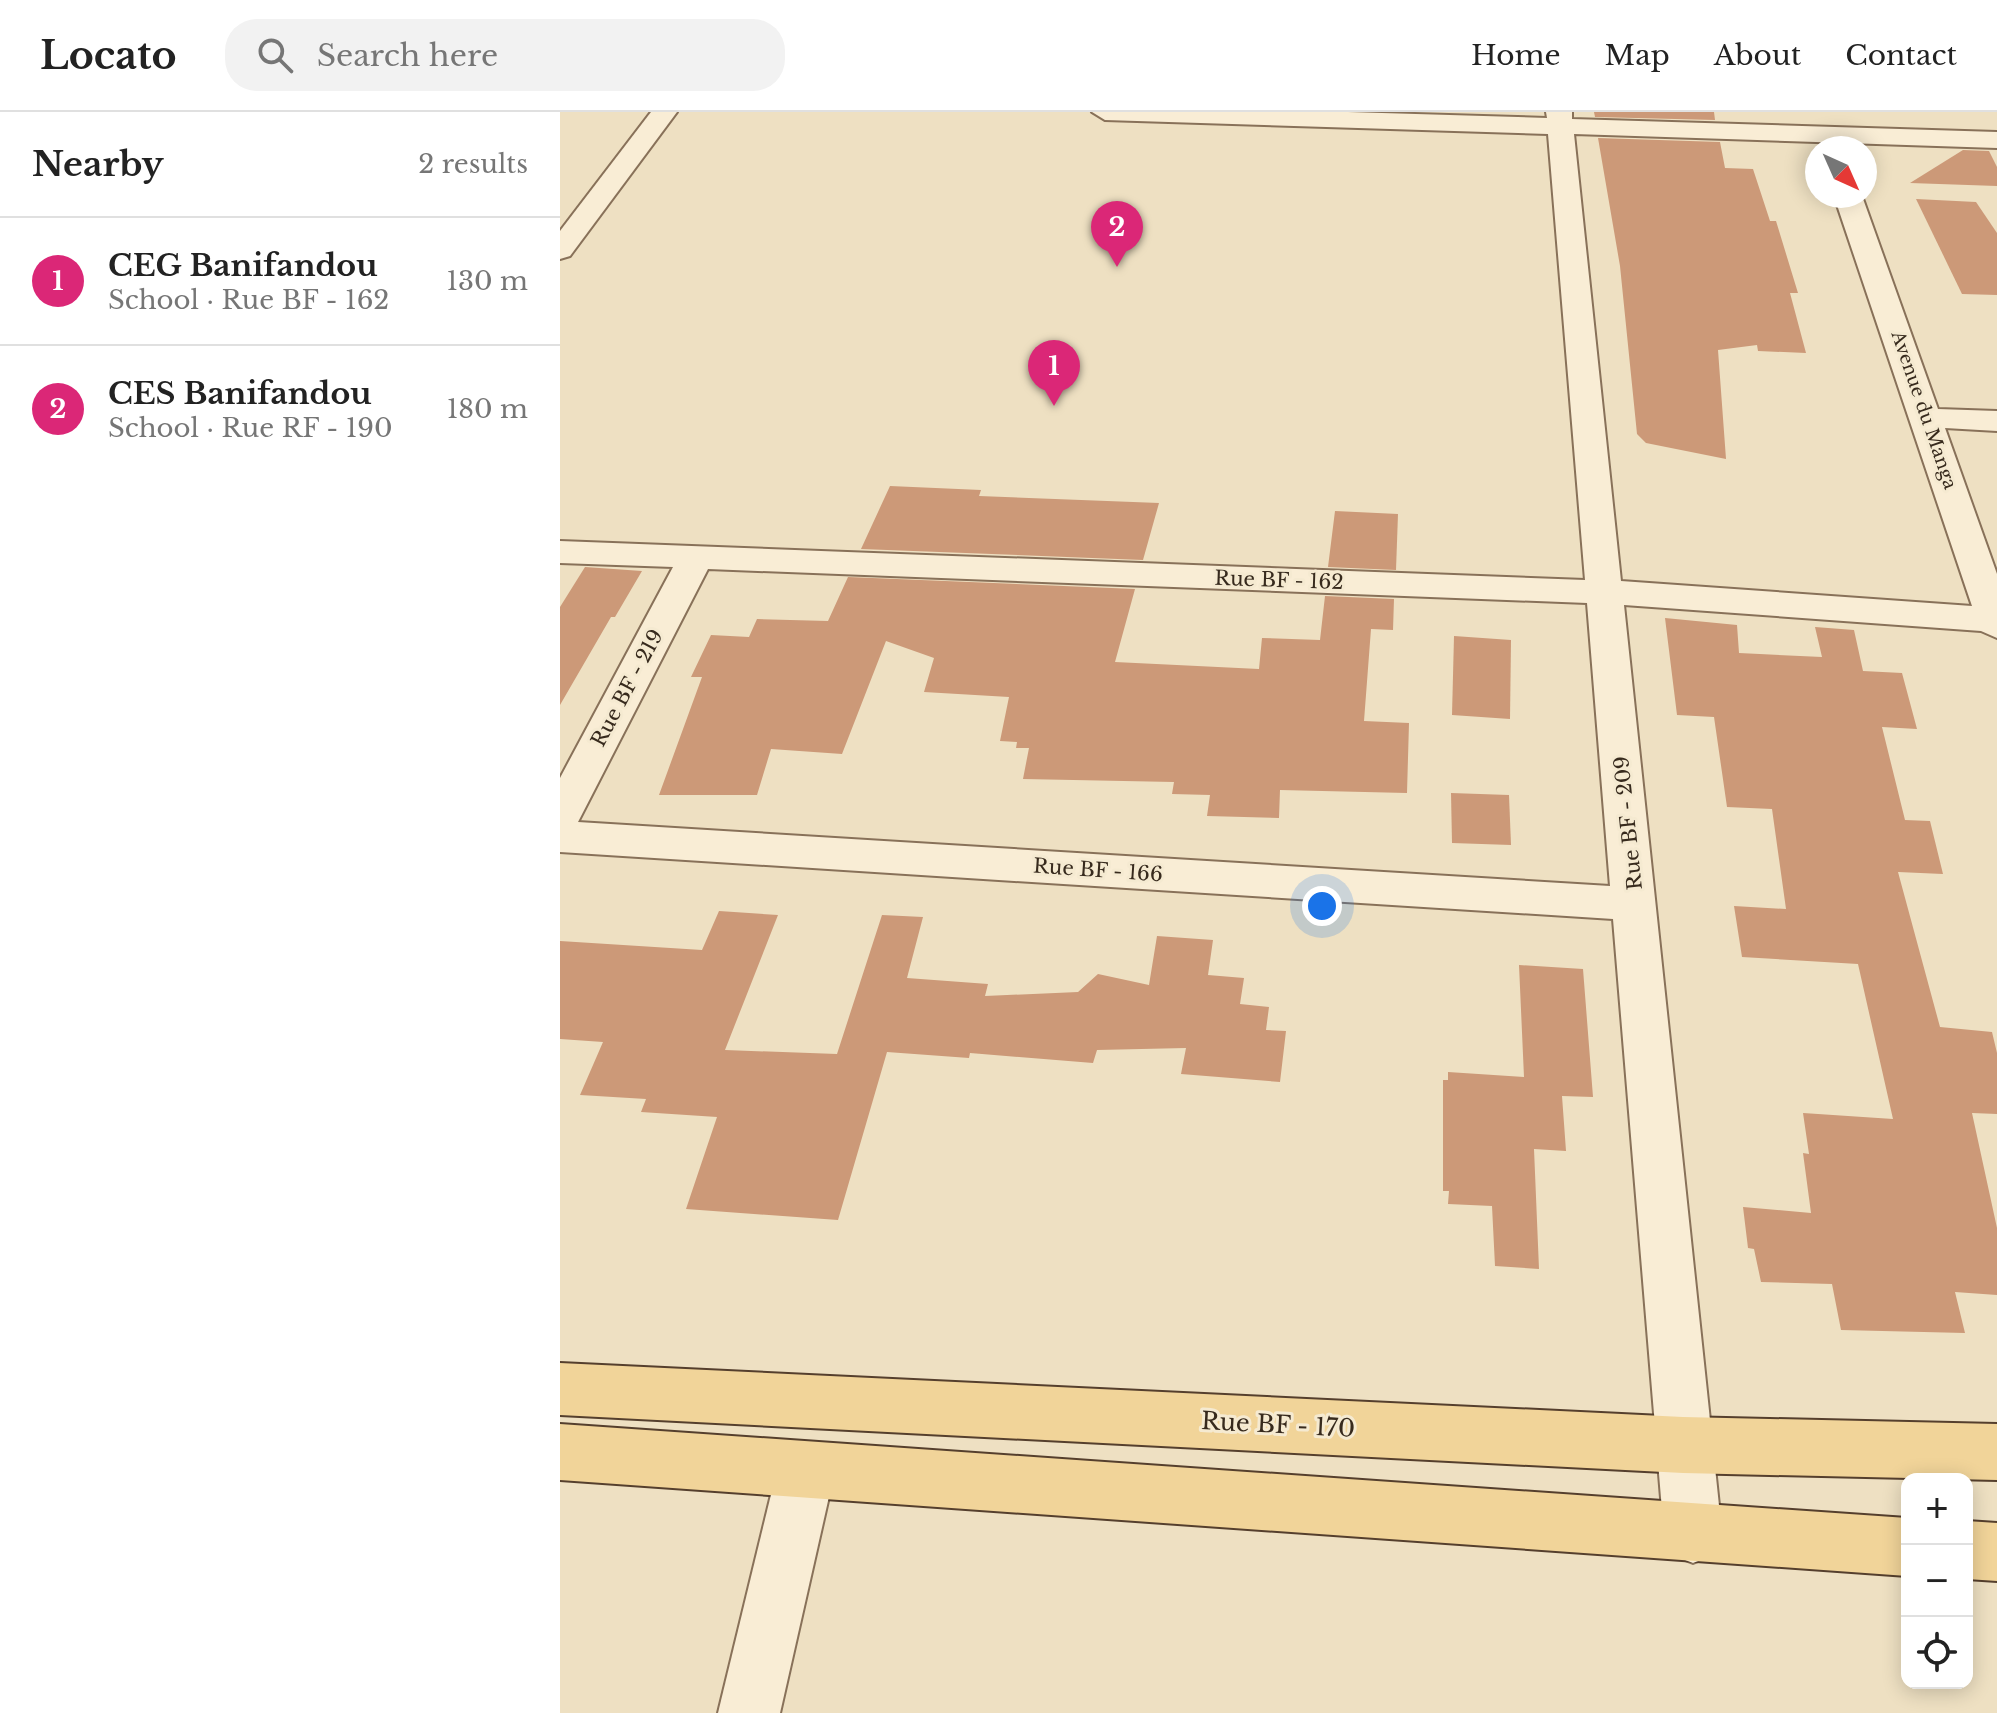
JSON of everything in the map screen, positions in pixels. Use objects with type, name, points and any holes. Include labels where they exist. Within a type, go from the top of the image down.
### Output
[{"type":"main road","name":"Rue BF - 170","points":[[560,1389],[1683,1445],[1997,1452]]},
{"type":"main road","points":[[560,1452],[1901,1547]]},
{"type":"main road","points":[[1973,1550],[1997,1552]]},
{"type":"street","points":[[560,250],[664,112]]},
{"type":"street","points":[[1105,112],[1560,119],[1997,140]]},
{"type":"street","name":"Rue BF - 209","points":[[1560,119],[1693,1534]]},
{"type":"street","name":"Avenue du Manga","points":[[1852,208],[1996,622]]},
{"type":"street","points":[[1927,418],[1997,421]]},
{"type":"street","name":"Rue BF - 162","points":[[560,552],[1606,592],[1996,622]]},
{"type":"street","name":"Rue BF - 219","points":[[560,817],[695,559]]},
{"type":"street","name":"Rue BF - 166","points":[[560,836],[1636,904]]},
{"type":"street","points":[[749,1713],[806,1470]]},
{"type":"building","points":[[1594,112],[1714,112],[1715,120],[1595,117]]},
{"type":"building","points":[[1598,138],[1720,142],[1725,168],[1753,169],[1770,221],[1776,221],[1798,293],[1790,293],[1806,353],[1758,351],[1757,345],[1718,350],[1726,459],[1646,443],[1637,434],[1620,266]]},
{"type":"building","points":[[1963,150],[1989,151],[1997,167],[1997,186],[1910,183]]},
{"type":"building","points":[[1916,199],[1976,202],[1997,233],[1997,295],[1962,294]]},
{"type":"building","points":[[890,486],[981,490],[979,496],[1159,503],[1143,560],[861,549]]},
{"type":"building","points":[[1335,511],[1398,514],[1396,570],[1328,567]]},
{"type":"building","points":[[585,567],[642,571],[615,617],[611,617],[560,705],[560,607]]},
{"type":"building","points":[[848,577],[1135,589],[1115,662],[1259,669],[1262,638],[1320,640],[1325,596],[1394,599],[1393,630],[1371,629],[1364,721],[1409,723],[1407,793],[1280,790],[1279,818],[1207,816],[1210,795],[1172,794],[1174,782],[1023,779],[1029,748],[1016,748],[1017,742],[1000,741],[1009,697],[924,692],[934,658],[886,641],[842,754],[771,749],[757,795],[659,795],[702,677],[691,677],[711,635],[749,637],[757,619],[828,621]]},
{"type":"building","points":[[1665,618],[1737,625],[1739,653],[1822,657],[1815,627],[1854,630],[1863,671],[1902,673],[1917,729],[1882,727],[1905,820],[1930,821],[1943,874],[1898,872],[1940,1027],[1992,1032],[1997,1053],[1997,1114],[1972,1113],[1997,1228],[1997,1295],[1955,1292],[1965,1333],[1841,1330],[1832,1284],[1761,1282],[1754,1249],[1748,1248],[1743,1207],[1811,1213],[1803,1153],[1809,1154],[1803,1113],[1893,1119],[1858,964],[1742,957],[1734,906],[1786,909],[1772,809],[1727,807],[1714,717],[1677,715]]},
{"type":"building","points":[[1454,636],[1511,640],[1510,719],[1452,715]]},
{"type":"building","points":[[1451,793],[1509,795],[1511,845],[1452,843]]},
{"type":"building","points":[[719,911],[778,915],[725,1050],[837,1054],[882,915],[923,917],[907,978],[988,984],[985,996],[1078,992],[1098,974],[1149,985],[1157,936],[1213,940],[1208,975],[1244,978],[1240,1004],[1269,1007],[1266,1030],[1286,1031],[1280,1082],[1181,1074],[1186,1048],[1097,1050],[1093,1063],[970,1053],[969,1058],[887,1052],[838,1220],[686,1209],[717,1117],[641,1112],[646,1099],[580,1095],[603,1042],[560,1039],[560,941],[702,950]]},
{"type":"building","points":[[1519,965],[1583,969],[1593,1097],[1562,1096],[1566,1151],[1534,1149],[1539,1269],[1495,1266],[1492,1206],[1448,1204],[1449,1191],[1443,1191],[1443,1080],[1448,1080],[1448,1072],[1524,1077]]},
{"type":"place","name":"CES Banifandou","points":[[1117,267]]},
{"type":"place","name":"CEG Banifandou","points":[[1054,406]]}]
